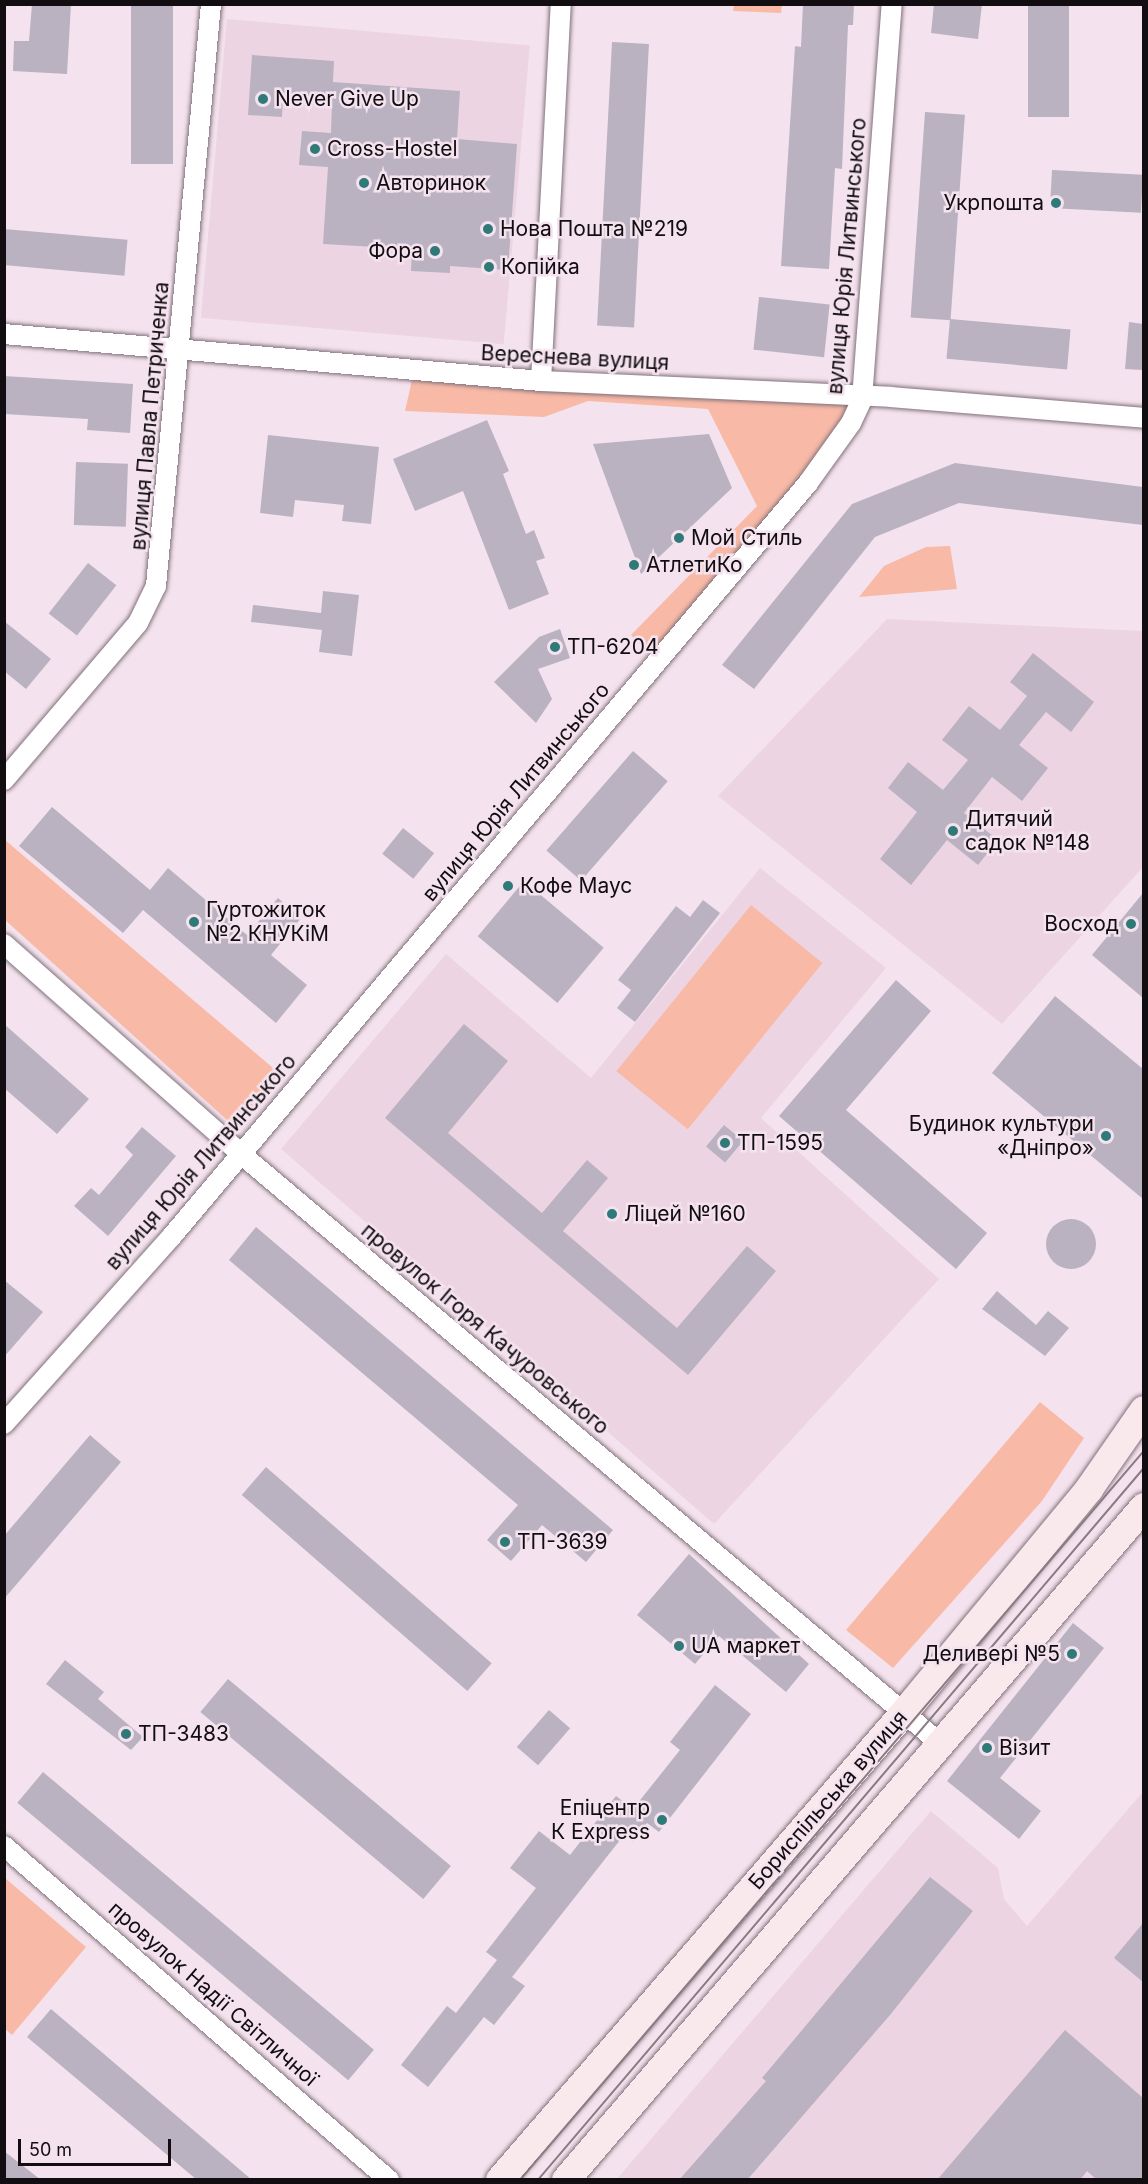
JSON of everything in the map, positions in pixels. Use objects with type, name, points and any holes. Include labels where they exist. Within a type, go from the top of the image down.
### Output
[{"type":"main road","name":"Бориспільська вулиця","points":[[500,2180],[904,1713],[1089,1489],[1143,1410]]},
{"type":"main road","points":[[566,2180],[1143,1507]]},
{"type":"street","name":"вулиця Павла Петриченка","points":[[4,780],[138,623],[156,586],[182,350],[211,4]]},
{"type":"street","points":[[541,381],[561,4]]},
{"type":"street","name":"вулиця Юрія Литвинського","points":[[4,1424],[240,1154],[808,483],[862,399],[892,4]]},
{"type":"street","name":"Вереснева вулиця","points":[[4,334],[541,381],[1143,418]]},
{"type":"street","name":"провулок Ігоря Качуровського","points":[[4,944],[240,1154],[941,1744]]},
{"type":"street","name":"провулок Надії Світличної","points":[[4,1846],[389,2180]]},
{"type":"shaded area","points":[[734,5],[782,5],[781,13],[733,11]]},
{"type":"shaded area","name":"Авторинок","points":[[227,19],[530,45],[504,344],[201,318]]},
{"type":"shaded area","points":[[414,371],[862,399],[657,662],[631,635],[757,506],[708,409],[588,401],[544,417],[405,411]]},
{"type":"shaded area","points":[[950,546],[957,589],[859,597],[884,566],[926,547]]},
{"type":"shaded area","name":"Дитячий садок №148","points":[[887,619],[1143,631],[1143,867],[1002,1024],[718,796]]},
{"type":"shaded area","points":[[5,840],[279,1073],[236,1128],[5,920]]},
{"type":"shaded area","name":"Ліцей №160","points":[[760,868],[886,968],[761,1118],[939,1279],[714,1524],[281,1149],[446,954],[591,1078]]},
{"type":"shaded area","points":[[751,905],[822,963],[688,1129],[616,1071]]},
{"type":"shaded area","points":[[1040,1402],[1084,1438],[1042,1501],[893,1668],[846,1630]]},
{"type":"shaded area","points":[[1143,1792],[1143,2179],[616,2180],[931,1811],[998,1868],[1004,1899],[1027,1926]]},
{"type":"shaded area","points":[[5,1878],[86,1947],[12,2035],[4,2028]]},
{"type":"building","points":[[32,4],[71,4],[67,74],[13,71],[14,41],[29,41]]},
{"type":"building","points":[[131,4],[173,4],[173,164],[131,164]]},
{"type":"building","points":[[803,4],[854,4],[853,25],[848,25],[842,169],[835,168],[829,269],[781,266],[795,46],[801,47]]},
{"type":"building","points":[[934,4],[982,4],[978,39],[931,33]]},
{"type":"building","points":[[1028,4],[1069,4],[1069,117],[1028,117]]},
{"type":"building","points":[[612,42],[649,44],[634,328],[597,326]]},
{"type":"building","points":[[252,55],[334,61],[333,82],[460,91],[457,139],[517,144],[508,270],[450,266],[450,273],[411,271],[412,249],[323,244],[328,167],[299,165],[302,131],[331,133],[332,99],[283,96],[282,117],[248,115]]},
{"type":"building","points":[[925,112],[965,115],[951,320],[911,317]]},
{"type":"building","points":[[1052,170],[1143,175],[1141,213],[1050,208]]},
{"type":"building","points":[[4,229],[128,240],[124,276],[4,265]]},
{"type":"building","points":[[759,297],[830,304],[824,357],[753,350]]},
{"type":"building","points":[[950,319],[1071,330],[1067,369],[947,359]]},
{"type":"building","points":[[1129,322],[1143,324],[1143,370],[1125,369]]},
{"type":"building","points":[[4,376],[133,384],[130,433],[87,430],[88,419],[4,414]]},
{"type":"building","points":[[487,420],[509,471],[503,474],[526,534],[534,530],[545,558],[536,561],[549,594],[509,610],[463,491],[415,511],[393,459]]},
{"type":"building","points":[[709,434],[732,488],[641,574],[593,444]]},
{"type":"building","points":[[268,435],[379,447],[371,524],[342,521],[344,505],[295,500],[293,517],[260,513]]},
{"type":"building","points":[[76,462],[128,464],[126,527],[74,525]]},
{"type":"building","points":[[955,463],[1143,487],[1143,525],[959,503],[875,537],[754,689],[722,665],[852,504]]},
{"type":"building","points":[[88,563],[116,585],[77,636],[49,613]]},
{"type":"building","points":[[323,591],[359,595],[352,656],[319,652],[322,630],[251,622],[253,605],[321,613]]},
{"type":"building","points":[[4,621],[51,659],[26,689],[4,671]]},
{"type":"building","points":[[560,629],[570,658],[538,669],[552,699],[536,723],[494,682],[539,637]]},
{"type":"building","points":[[1033,653],[1094,702],[1071,732],[1046,712],[1019,745],[1048,768],[1022,801],[992,777],[964,813],[998,840],[978,865],[947,840],[911,885],[880,859],[917,812],[888,788],[908,762],[943,790],[968,760],[942,740],[969,706],[1000,730],[1027,696],[1010,682]]},
{"type":"building","points":[[633,751],[668,781],[581,881],[546,851]]},
{"type":"building","name":"Гуртожиток №2 КНУКіМ","points":[[52,807],[150,890],[168,868],[247,935],[278,898],[301,918],[271,955],[307,985],[276,1023],[143,910],[123,933],[19,846]]},
{"type":"building","points":[[403,828],[434,853],[413,879],[382,854]]},
{"type":"building","points":[[524,881],[604,948],[557,1003],[478,936]]},
{"type":"building","name":"Восход","points":[[1143,893],[1143,998],[1092,955]]},
{"type":"building","points":[[703,900],[720,913],[635,1022],[617,1008],[631,990],[618,980],[676,906],[690,917]]},
{"type":"building","points":[[896,980],[931,1011],[846,1110],[987,1233],[956,1269],[779,1116]]},
{"type":"building","name":"Будинок культури «Дніпро»","points":[[1055,996],[1143,1069],[1143,1199],[992,1073]]},
{"type":"building","points":[[4,1024],[89,1099],[57,1134],[4,1088]]},
{"type":"building","points":[[464,1024],[508,1061],[448,1133],[542,1213],[587,1160],[608,1178],[563,1231],[677,1328],[747,1246],[776,1271],[688,1375],[385,1118]]},
{"type":"building","name":"ТП-1595","points":[[724,1125],[743,1141],[725,1163],[706,1146]]},
{"type":"building","points":[[142,1127],[176,1156],[108,1236],[74,1206],[91,1188],[99,1195],[133,1155],[125,1147]]},
{"type":"building","points":[[1071,1219],[1089,1226],[1096,1244],[1089,1262],[1071,1269],[1053,1262],[1046,1244],[1053,1226]]},
{"type":"building","points":[[256,1227],[613,1530],[586,1562],[542,1525],[511,1561],[487,1540],[518,1505],[229,1260]]},
{"type":"building","points":[[4,1280],[43,1312],[4,1357]]},
{"type":"building","points":[[997,1291],[1036,1325],[1048,1311],[1069,1328],[1045,1356],[982,1309]]},
{"type":"building","points":[[90,1435],[121,1462],[4,1599],[4,1536]]},
{"type":"building","points":[[266,1467],[492,1663],[467,1691],[242,1495]]},
{"type":"building","points":[[689,1554],[809,1664],[786,1692],[719,1636],[695,1664],[637,1615]]},
{"type":"building","points":[[1073,1623],[1104,1648],[1000,1778],[1041,1811],[1019,1839],[947,1781]]},
{"type":"building","points":[[65,1660],[104,1692],[98,1699],[143,1737],[131,1750],[46,1684]]},
{"type":"building","points":[[228,1679],[451,1866],[423,1899],[200,1712]]},
{"type":"building","points":[[715,1685],[751,1714],[659,1832],[647,1823],[633,1842],[624,1835],[512,1977],[525,1986],[494,2025],[484,2017],[428,2087],[401,2065],[447,2006],[456,2013],[497,1960],[486,1952],[536,1888],[510,1868],[539,1831],[570,1855],[616,1796],[633,1809],[680,1750],[670,1742]]},
{"type":"building","points":[[549,1710],[570,1728],[538,1765],[517,1747]]},
{"type":"building","points":[[43,1772],[374,2050],[348,2080],[17,1803]]},
{"type":"building","points":[[930,1877],[973,1911],[890,2015],[747,2180],[679,2180],[766,2081],[762,2078]]},
{"type":"building","points":[[1143,1923],[1143,1982],[1114,1958]]},
{"type":"building","points":[[51,2009],[252,2180],[197,2180],[27,2037]]},
{"type":"building","points":[[1065,2030],[1143,2098],[1143,2180],[1097,2180],[1087,2171],[1080,2180],[937,2180]]},
{"type":"building","points":[[4,2151],[41,2180],[4,2180]]},
{"type":"tram line","points":[[520,2180],[1144,1451]]},
{"type":"tram line","points":[[538,2180],[1144,1468]]},
{"type":"place","name":"Never Give Up","points":[[263,99]]},
{"type":"place","name":"Cross-Hostel","points":[[315,149]]},
{"type":"place","name":"Авторинок","points":[[364,183]]},
{"type":"place","name":"Укрпошта","points":[[1056,203]]},
{"type":"place","name":"Нова Пошта №219","points":[[488,229]]},
{"type":"place","name":"Фора","points":[[435,251]]},
{"type":"place","name":"Копійка","points":[[489,267]]},
{"type":"place","name":"Мой Стиль","points":[[679,538]]},
{"type":"place","name":"АтлетиКо","points":[[634,565]]},
{"type":"place","name":"ТП-6204","points":[[555,647]]},
{"type":"place","name":"Дитячий садок №148","points":[[953,831]]},
{"type":"place","name":"Кофе Маус","points":[[508,886]]},
{"type":"place","name":"Гуртожиток №2 КНУКіМ","points":[[194,922]]},
{"type":"place","name":"Восход","points":[[1131,924]]},
{"type":"place","name":"Будинок культури «Дніпро»","points":[[1106,1136]]},
{"type":"place","name":"ТП-1595","points":[[725,1143]]},
{"type":"place","name":"Ліцей №160","points":[[612,1214]]},
{"type":"place","name":"ТП-3639","points":[[505,1542]]},
{"type":"place","name":"UA маркет","points":[[679,1646]]},
{"type":"place","name":"Деливері №5","points":[[1072,1654]]},
{"type":"place","name":"ТП-3483","points":[[126,1734]]},
{"type":"place","name":"Візит","points":[[987,1748]]},
{"type":"place","name":"Епіцентр К Express","points":[[662,1820]]}]
